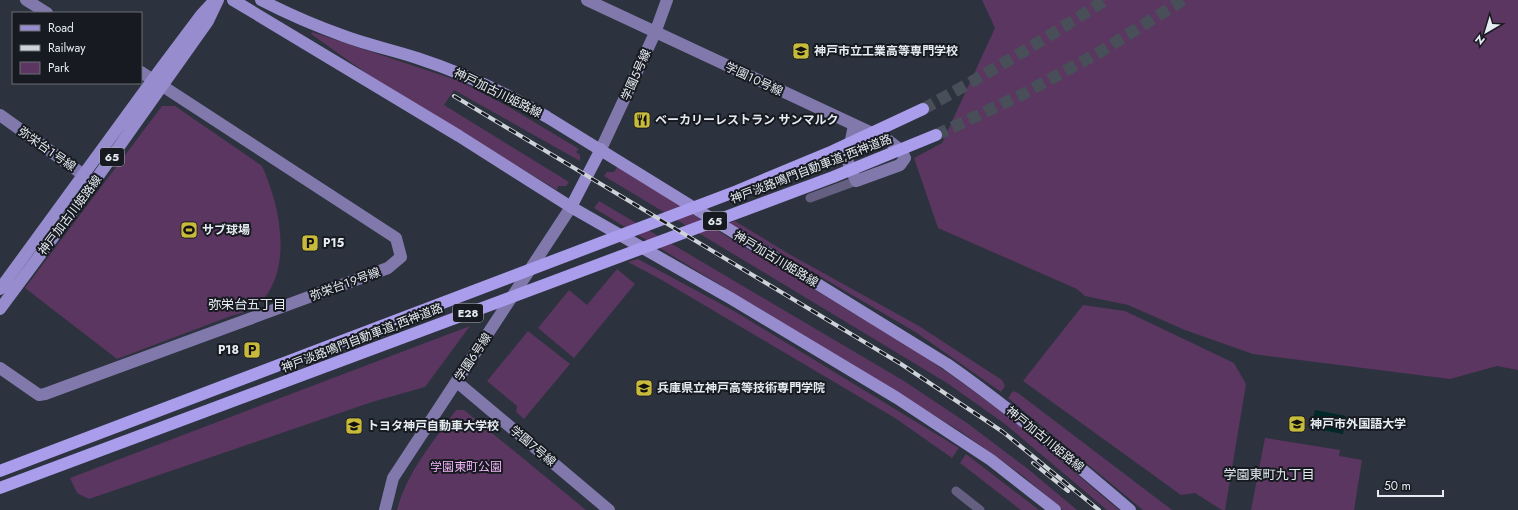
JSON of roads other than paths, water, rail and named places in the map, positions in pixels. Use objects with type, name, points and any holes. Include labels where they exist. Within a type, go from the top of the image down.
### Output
[{"type":"highway","name":"神戸淡路鳴門自動車道;西神道路","points":[[0,471],[737,191],[833,151],[923,109]]},
{"type":"highway","name":"神戸淡路鳴門自動車道;西神道路","points":[[0,488],[825,179],[936,135]]},
{"type":"main road","name":"神戸加古川姫路線","points":[[0,309],[94,182],[201,15],[215,0]]},
{"type":"main road","name":"神戸加古川姫路線","points":[[0,289],[84,175],[208,21],[218,0]]},
{"type":"main road","points":[[233,0],[459,136],[570,207],[732,299],[937,423],[991,460],[1055,510]]},
{"type":"main road","name":"神戸加古川姫路線","points":[[261,0],[320,27],[356,40],[418,58],[490,87],[525,104],[601,149],[947,364],[1023,420],[1130,510]]},
{"type":"main road","points":[[570,207],[601,149]]},
{"type":"street","points":[[26,0],[45,12]]},
{"type":"street","name":"学園１０号線","points":[[587,0],[655,33],[889,140],[902,151],[905,158],[900,165],[856,181]]},
{"type":"street","name":"学園５号線","points":[[601,149],[655,33],[667,0]]},
{"type":"street","points":[[142,73],[157,83]]},
{"type":"street","name":"弥栄台１９号線","points":[[0,368],[39,394],[45,394],[388,268],[401,257],[396,238],[157,83]]},
{"type":"street","name":"弥栄台１号線","points":[[0,115],[94,182]]},
{"type":"street","points":[[810,198],[856,181],[847,160],[854,125]]},
{"type":"street","name":"学園６号線","points":[[384,510],[393,478],[570,207]]},
{"type":"street","name":"学園７号線","points":[[457,382],[608,510]]},
{"type":"street","points":[[956,491],[980,510]]},
{"type":"tunnel","points":[[923,109],[1015,56],[1105,0]]},
{"type":"tunnel","points":[[936,135],[1021,95],[1100,52],[1183,0]]},
{"type":"railway","points":[[454,96],[901,364],[1003,432],[1099,510]]},
{"type":"railway","points":[[1033,463],[1068,491]]},
{"type":"place","name":"神戸市立工業高等専門学校","points":[[801,51]]},
{"type":"place","name":"ベーカリーレストラン サンマルク","points":[[642,120]]},
{"type":"place","name":"サブ球場","points":[[189,230]]},
{"type":"place","name":"P15","points":[[310,243]]},
{"type":"place","name":"P18","points":[[252,350]]},
{"type":"place","name":"兵庫県立神戸高等技術専門学院","points":[[644,388]]},
{"type":"place","name":"神戸市外国語大学","points":[[1297,424]]},
{"type":"place","name":"トヨタ神戸自動車大学校","points":[[354,426]]},
{"type":"district","name":"弥栄台五丁目","points":[[247,304]]},
{"type":"district","name":"学園東町九丁目","points":[[1269,474]]},
{"type":"park label","name":"学園東町公園","points":[[466,467]]}]
